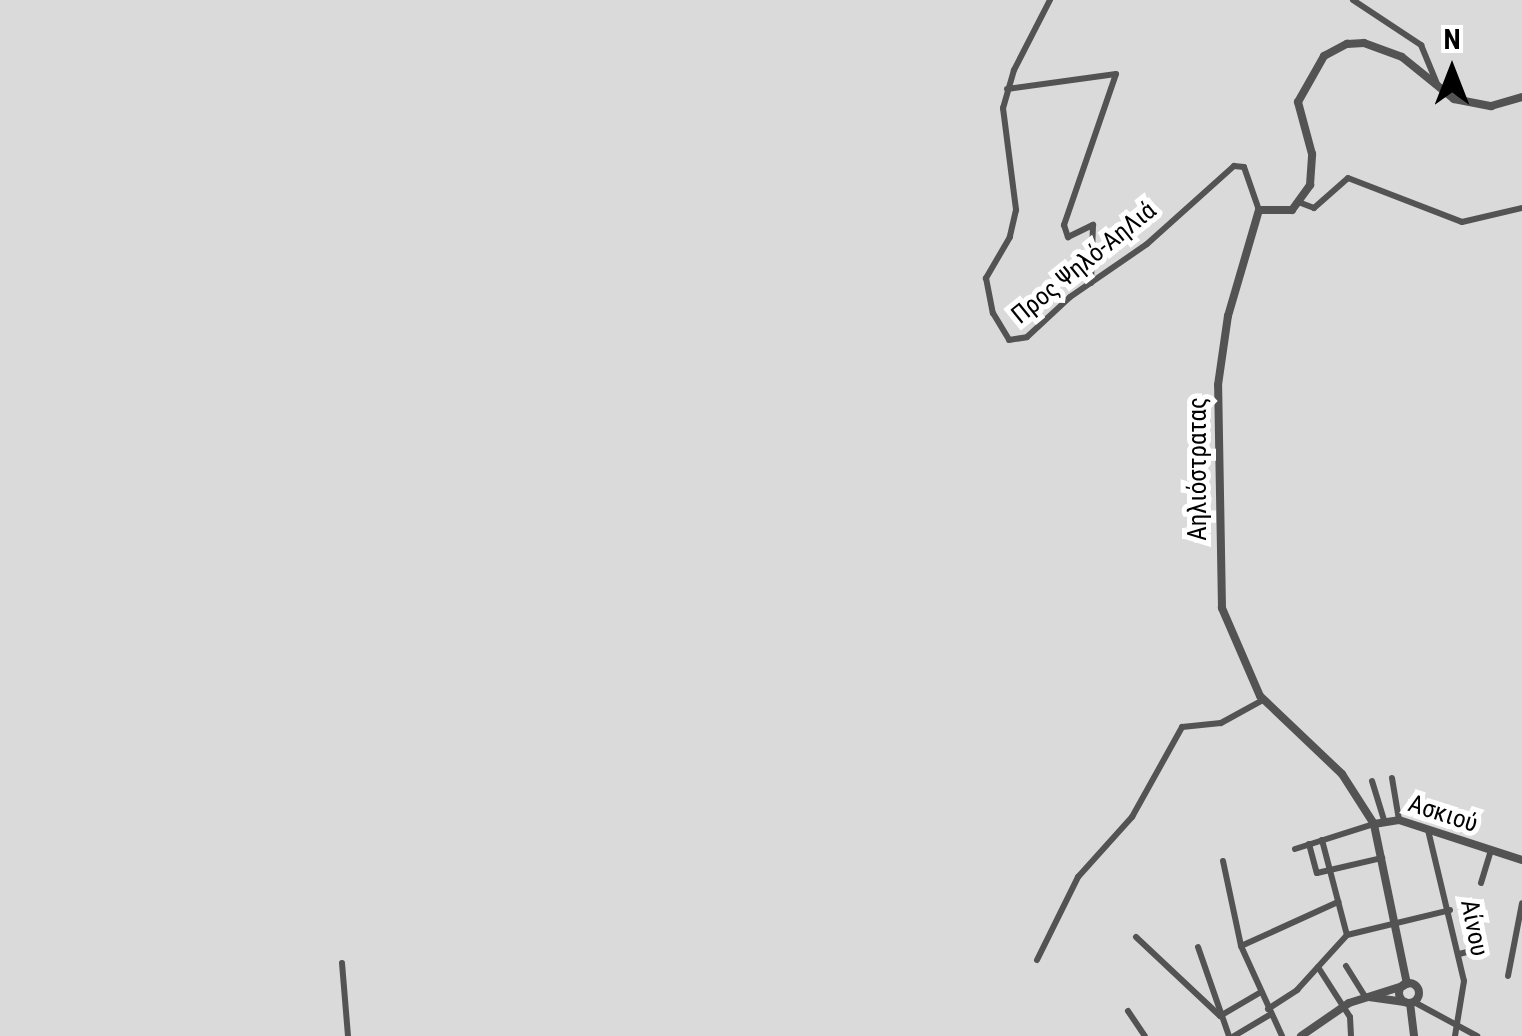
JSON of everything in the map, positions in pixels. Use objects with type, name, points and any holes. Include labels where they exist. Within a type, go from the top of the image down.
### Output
[{"type":"street","points":[[1006,90],[1050,0]]},
{"type":"street","points":[[1353,0],[1421,45],[1440,92]]},
{"type":"street","points":[[1259,210],[1283,213],[1302,203],[1312,161],[1298,102],[1324,56],[1346,44],[1382,48],[1412,63],[1440,92],[1480,106],[1522,97]]},
{"type":"street","points":[[1006,90],[1116,74],[1064,225],[1068,236],[1093,225],[1091,284]]},
{"type":"street","name":"Προς Ψηλό-ΑηΛιά","points":[[1006,90],[1016,197],[1010,236],[986,278],[993,313],[1009,340],[1019,342],[1147,244],[1234,166],[1244,167],[1259,210]]},
{"type":"street","points":[[1302,203],[1314,208],[1348,178],[1462,222],[1522,208]]},
{"type":"street","name":"Αηλιόστρατας","points":[[1259,210],[1228,316],[1215,420],[1221,600],[1263,700],[1346,780],[1374,824],[1384,857],[1416,1034]]},
{"type":"street","points":[[1037,960],[1078,878],[1132,817],[1185,724],[1222,723],[1263,700]]},
{"type":"street","points":[[1392,778],[1400,820]]},
{"type":"street","points":[[1372,781],[1384,820]]},
{"type":"street","name":"Ασκιού","points":[[1295,849],[1384,820],[1400,820],[1522,860]]},
{"type":"street","name":"Αίνου","points":[[1428,830],[1450,910],[1464,987],[1454,1036]]},
{"type":"street","points":[[1322,840],[1347,935]]},
{"type":"street","points":[[1309,844],[1316,873],[1384,857]]},
{"type":"street","points":[[1480,883],[1491,850]]},
{"type":"street","points":[[1223,860],[1241,946],[1282,1036]]},
{"type":"street","points":[[1241,946],[1338,902]]},
{"type":"street","points":[[1508,976],[1522,904]]},
{"type":"street","points":[[1198,948],[1220,1016],[1231,1036],[1270,1011],[1347,935],[1450,910]]},
{"type":"street","points":[[1459,954],[1475,950],[1476,915]]},
{"type":"street","points":[[1136,937],[1220,1016]]},
{"type":"street","points":[[342,963],[348,1036]]},
{"type":"street","points":[[1346,966],[1365,996]]},
{"type":"street","points":[[1318,967],[1343,1006],[1351,1036]]},
{"type":"street","points":[[1301,1036],[1343,1006],[1405,985]]},
{"type":"street","name":"Αηλιόστρατας","points":[[1405,985],[1418,990],[1410,1002]]},
{"type":"street","points":[[1220,1016],[1261,992]]},
{"type":"street","points":[[1365,996],[1410,1002],[1477,1036]]},
{"type":"street","points":[[1128,1012],[1145,1036]]},
{"type":"shaded area","points":[[0,0],[1522,0],[1522,1036],[0,1036]]}]
